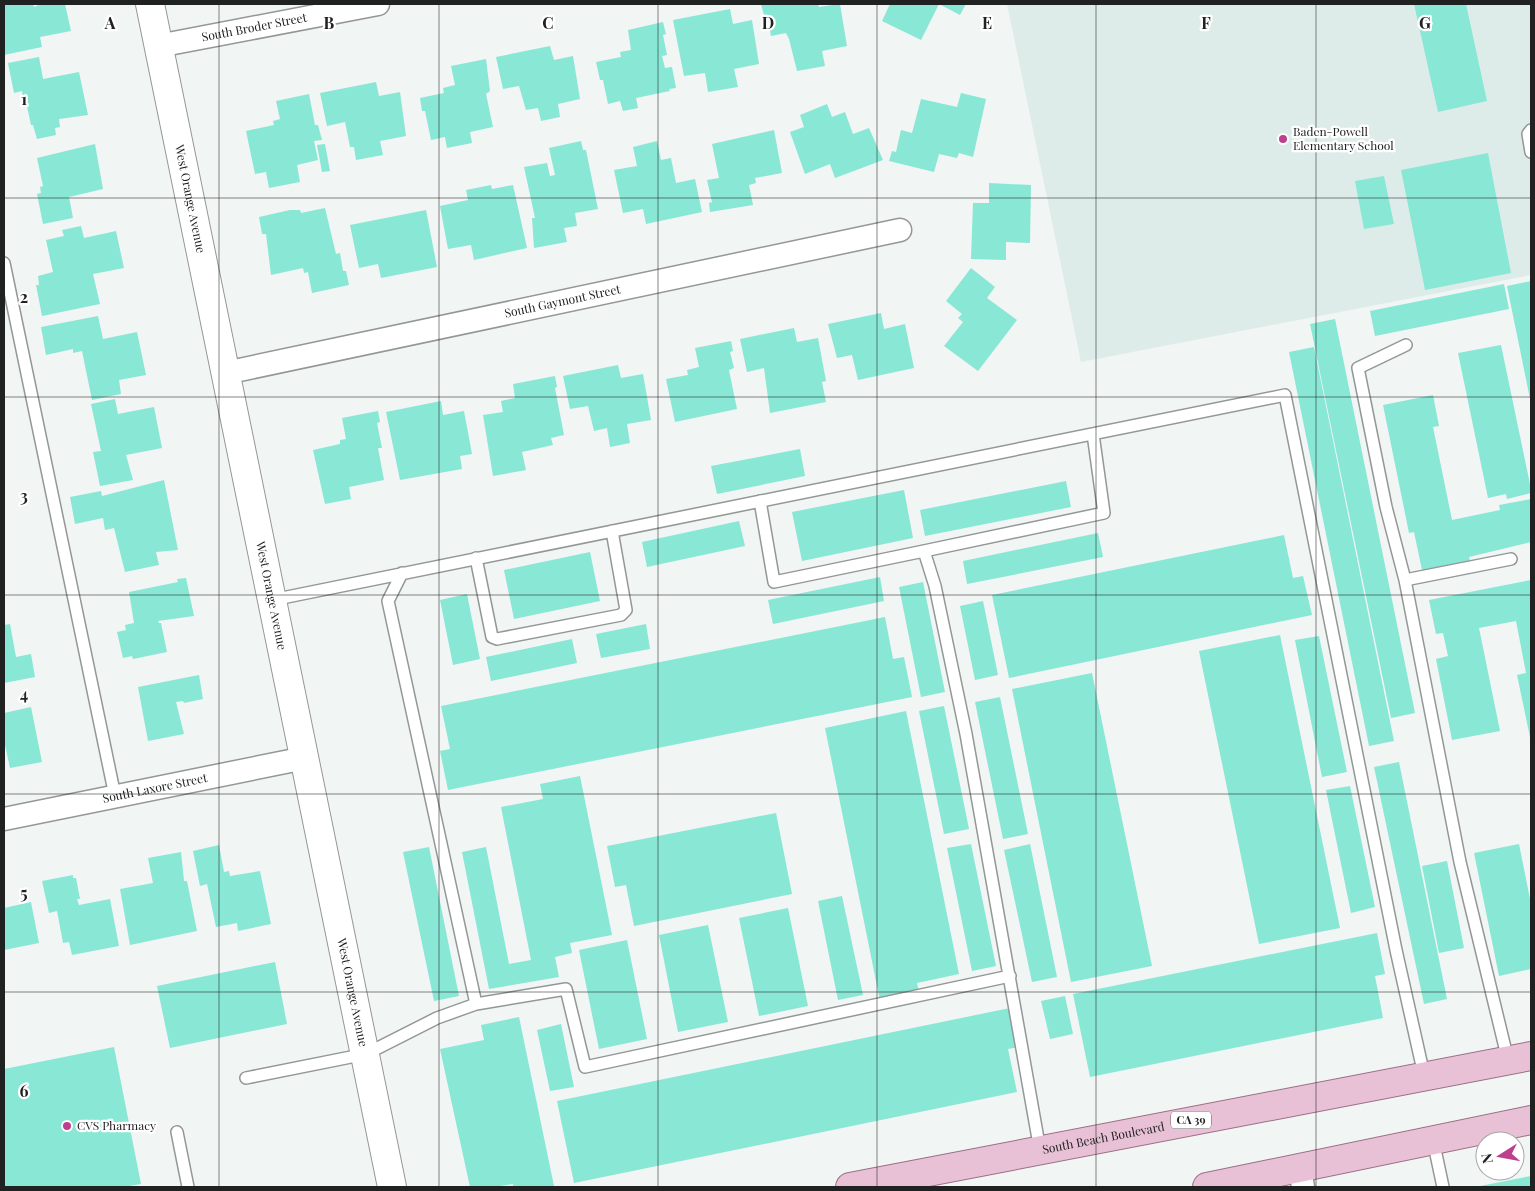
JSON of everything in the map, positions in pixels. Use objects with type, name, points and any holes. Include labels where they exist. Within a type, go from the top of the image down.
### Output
[{"type":"main road","name":"South Beach Boulevard","points":[[850,1187],[1424,1074],[1519,1058]]},
{"type":"main road","points":[[1207,1187],[1302,1178],[1433,1140],[1531,1120]]},
{"type":"street","name":"West Orange Avenue","points":[[150,4],[392,1187]]},
{"type":"street","name":"South Broder Street","points":[[158,46],[378,4]]},
{"type":"street","name":"South Gaymont Street","points":[[225,373],[900,230]]},
{"type":"street","name":"South Laxore Street","points":[[4,818],[305,758]]},
{"type":"lane","points":[[1531,130],[1528,134],[1531,152]]},
{"type":"lane","points":[[4,263],[115,796]]},
{"type":"lane","points":[[1406,345],[1358,368],[1386,507],[1406,580],[1460,862],[1519,1058]]},
{"type":"lane","points":[[272,600],[1285,395],[1396,950],[1424,1074]]},
{"type":"lane","points":[[760,501],[774,582],[1104,513],[1093,434]]},
{"type":"lane","points":[[476,558],[492,637],[497,640],[621,615],[626,610],[612,531]]},
{"type":"lane","points":[[924,551],[935,586],[966,734],[1040,1150]]},
{"type":"lane","points":[[1406,580],[1511,559]]},
{"type":"lane","points":[[402,573],[388,601],[476,1004]]},
{"type":"lane","points":[[246,1078],[366,1054],[437,1018],[476,1004],[566,989],[585,1067],[1010,976]]},
{"type":"lane","points":[[177,1132],[188,1187]]},
{"type":"lane","points":[[1433,1140],[1443,1187]]},
{"type":"shaded area","name":"Baden-Powell Elementary School","points":[[1007,4],[1531,4],[1531,275],[1081,362]]},
{"type":"building","points":[[4,4],[33,4],[34,7],[41,4],[65,4],[71,31],[40,37],[42,47],[4,55]]},
{"type":"building","points":[[761,4],[818,4],[819,7],[840,4],[847,46],[822,51],[825,66],[797,71],[786,33],[771,36],[767,15],[764,15]]},
{"type":"building","points":[[890,4],[939,4],[921,40],[882,21]]},
{"type":"building","points":[[939,4],[966,4],[960,15]]},
{"type":"building","points":[[1414,4],[1466,4],[1487,101],[1438,112]]},
{"type":"building","points":[[730,9],[733,24],[752,20],[759,64],[734,69],[738,87],[708,92],[705,73],[684,76],[673,20]]},
{"type":"building","points":[[663,22],[666,34],[663,35],[667,55],[662,56],[665,68],[672,67],[676,88],[636,98],[638,108],[623,111],[620,101],[608,104],[603,80],[600,80],[596,62],[621,57],[620,52],[631,50],[628,30]]},
{"type":"building","points":[[550,46],[554,60],[573,56],[580,99],[558,104],[560,117],[541,121],[538,108],[526,110],[519,86],[503,89],[496,57]]},
{"type":"building","points":[[39,57],[43,79],[79,72],[88,115],[59,119],[60,127],[55,128],[56,135],[37,139],[33,125],[31,125],[22,91],[14,93],[8,63]]},
{"type":"building","points":[[486,59],[490,91],[486,94],[493,127],[470,132],[472,143],[447,148],[445,137],[431,140],[425,111],[422,111],[420,98],[444,93],[443,88],[455,85],[451,66]]},
{"type":"building","points":[[376,82],[379,96],[400,92],[406,136],[380,141],[383,155],[356,160],[354,147],[350,147],[345,122],[327,126],[320,93]]},
{"type":"building","points":[[961,93],[986,99],[973,157],[959,153],[957,158],[939,154],[934,172],[889,161],[892,151],[896,152],[901,130],[912,133],[921,99],[957,107]]},
{"type":"building","points":[[309,94],[315,125],[318,125],[322,140],[314,141],[318,160],[297,165],[300,182],[269,188],[266,172],[255,174],[246,131],[274,125],[273,121],[280,119],[276,101]]},
{"type":"building","points":[[827,104],[832,117],[845,112],[853,134],[869,128],[883,160],[835,178],[830,164],[805,174],[790,132],[804,127],[800,115]]},
{"type":"building","points":[[774,130],[782,173],[755,178],[756,183],[749,185],[753,205],[710,212],[709,203],[712,202],[707,180],[719,178],[712,144]]},
{"type":"building","points":[[581,141],[583,150],[586,150],[598,209],[575,213],[577,226],[564,228],[567,242],[534,248],[532,218],[535,218],[524,167],[547,163],[550,176],[555,175],[549,148]]},
{"type":"building","points":[[657,141],[661,160],[671,158],[676,183],[695,179],[702,212],[646,224],[643,209],[623,213],[614,170],[637,166],[633,147]]},
{"type":"building","points":[[95,144],[103,189],[69,197],[73,218],[43,224],[37,194],[41,193],[40,187],[43,186],[37,158]]},
{"type":"building","points":[[325,144],[330,171],[322,172],[317,145]]},
{"type":"building","points":[[1488,153],[1511,273],[1425,290],[1401,170]]},
{"type":"building","points":[[1384,176],[1394,224],[1364,229],[1355,181]]},
{"type":"building","points":[[989,183],[1031,185],[1030,243],[1006,242],[1006,260],[971,259],[973,203],[989,203]]},
{"type":"building","points":[[491,185],[492,189],[513,185],[527,248],[474,260],[471,245],[448,249],[440,206],[468,200],[466,190]]},
{"type":"building","points":[[325,208],[336,254],[340,253],[343,271],[346,271],[349,285],[312,293],[308,272],[304,273],[303,268],[271,275],[266,234],[262,234],[259,217],[290,210],[300,210],[301,213]]},
{"type":"building","points":[[426,210],[437,267],[381,278],[378,264],[359,268],[350,225]]},
{"type":"building","points":[[81,226],[84,238],[116,231],[124,268],[93,274],[100,304],[42,316],[36,285],[39,285],[38,276],[53,272],[46,240],[64,236],[62,230]]},
{"type":"building","points":[[971,268],[995,287],[987,298],[1017,320],[978,371],[944,346],[963,322],[958,318],[962,314],[946,301]]},
{"type":"building","points":[[1531,281],[1531,399],[1530,399],[1507,286]]},
{"type":"building","points":[[1504,284],[1509,309],[1375,336],[1370,311]]},
{"type":"building","points":[[881,313],[884,329],[905,324],[914,368],[858,380],[852,355],[837,358],[828,324]]},
{"type":"building","points":[[98,316],[103,339],[137,332],[146,375],[119,380],[121,394],[92,400],[82,351],[73,353],[73,349],[46,355],[41,327]]},
{"type":"building","points":[[1335,319],[1415,713],[1391,718],[1310,324]]},
{"type":"building","points":[[794,328],[797,342],[818,338],[826,381],[822,382],[826,402],[770,413],[764,368],[747,372],[740,339]]},
{"type":"building","points":[[731,341],[733,351],[730,352],[734,368],[729,370],[737,409],[675,422],[666,379],[688,375],[687,370],[699,367],[695,348]]},
{"type":"building","points":[[1501,345],[1531,489],[1531,493],[1507,499],[1506,494],[1488,498],[1458,353]]},
{"type":"building","points":[[1314,347],[1394,741],[1369,746],[1289,352]]},
{"type":"building","points":[[618,365],[621,378],[643,374],[651,420],[627,424],[630,443],[610,447],[607,428],[594,431],[588,406],[570,409],[563,376]]},
{"type":"building","points":[[555,376],[557,387],[555,388],[564,435],[551,438],[553,445],[522,452],[526,470],[493,476],[483,415],[503,412],[501,401],[515,398],[513,384]]},
{"type":"building","points":[[1433,395],[1439,426],[1433,427],[1452,520],[1500,510],[1499,505],[1531,499],[1531,542],[1469,557],[1470,561],[1422,570],[1414,532],[1409,533],[1383,405]]},
{"type":"building","points":[[115,399],[118,414],[154,407],[162,448],[126,455],[133,480],[100,486],[93,452],[101,451],[91,404]]},
{"type":"building","points":[[441,401],[443,415],[464,411],[472,454],[460,456],[462,469],[400,480],[386,412]]},
{"type":"building","points":[[378,411],[380,422],[377,423],[382,448],[378,448],[384,480],[349,487],[351,499],[325,504],[313,450],[340,444],[340,440],[346,439],[342,418]]},
{"type":"building","points":[[800,449],[805,476],[717,494],[711,466]]},
{"type":"building","points":[[164,480],[178,550],[156,552],[159,565],[125,572],[114,528],[105,530],[103,518],[75,524],[70,497],[101,491],[102,496]]},
{"type":"building","points":[[1066,481],[1071,507],[925,536],[920,510]]},
{"type":"building","points":[[904,490],[913,538],[802,561],[792,512]]},
{"type":"building","points":[[739,521],[745,546],[647,567],[642,542]]},
{"type":"building","points":[[1098,533],[1103,557],[967,584],[963,561]]},
{"type":"building","points":[[1284,535],[1293,578],[1303,576],[1312,615],[1009,678],[992,595]]},
{"type":"building","points":[[590,552],[600,601],[514,619],[504,570]]},
{"type":"building","points":[[880,577],[884,601],[773,624],[768,600]]},
{"type":"building","points":[[186,578],[194,616],[158,621],[161,623],[167,652],[133,659],[132,656],[123,658],[117,632],[126,630],[125,625],[134,623],[129,592],[178,582],[177,579]]},
{"type":"building","points":[[1531,580],[1531,742],[1517,675],[1526,673],[1516,621],[1479,628],[1500,731],[1452,740],[1436,659],[1448,656],[1443,633],[1436,634],[1429,600]]},
{"type":"building","points":[[923,582],[945,692],[921,697],[899,587]]},
{"type":"building","points":[[467,594],[480,659],[453,665],[440,600]]},
{"type":"building","points":[[983,601],[998,675],[975,680],[960,606]]},
{"type":"building","points":[[885,617],[893,659],[904,657],[912,697],[448,790],[440,751],[450,749],[441,706]]},
{"type":"building","points":[[10,624],[16,657],[31,654],[35,677],[4,683],[4,625]]},
{"type":"building","points":[[646,624],[650,649],[601,658],[596,634]]},
{"type":"building","points":[[1280,635],[1340,928],[1259,944],[1199,651]]},
{"type":"building","points":[[1319,636],[1347,772],[1322,777],[1295,640]]},
{"type":"building","points":[[572,639],[577,663],[491,681],[486,657]]},
{"type":"building","points":[[1092,673],[1152,966],[1071,982],[1012,689]]},
{"type":"building","points":[[199,675],[203,699],[184,703],[183,701],[176,702],[184,734],[148,741],[138,687]]},
{"type":"building","points":[[1000,697],[1028,834],[1003,839],[975,702]]},
{"type":"building","points":[[944,706],[969,829],[944,834],[919,711]]},
{"type":"building","points":[[31,707],[42,762],[10,768],[4,740],[4,713]]},
{"type":"building","points":[[906,711],[959,974],[917,983],[919,993],[880,1001],[825,728]]},
{"type":"building","points":[[1399,762],[1447,999],[1424,1004],[1374,767]]},
{"type":"building","points":[[580,776],[612,935],[570,943],[572,953],[555,957],[559,977],[489,989],[462,852],[486,847],[509,964],[531,960],[501,807],[543,799],[540,784]]},
{"type":"building","points":[[1350,786],[1375,907],[1351,913],[1326,790]]},
{"type":"building","points":[[776,813],[792,894],[634,926],[626,885],[615,887],[607,846]]},
{"type":"building","points":[[971,844],[996,966],[972,971],[947,848]]},
{"type":"building","points":[[1030,844],[1057,977],[1032,982],[1004,850]]},
{"type":"building","points":[[1519,844],[1531,904],[1531,969],[1499,976],[1474,853]]},
{"type":"building","points":[[219,845],[224,872],[229,871],[230,876],[260,871],[271,924],[238,931],[237,923],[216,927],[207,884],[200,886],[193,851]]},
{"type":"building","points":[[429,847],[459,996],[434,1001],[403,852]]},
{"type":"building","points":[[181,852],[184,881],[187,881],[197,931],[130,945],[120,889],[153,883],[148,858]]},
{"type":"building","points":[[1447,861],[1464,948],[1439,953],[1422,866]]},
{"type":"building","points":[[73,875],[73,878],[76,878],[80,899],[77,899],[79,905],[110,899],[119,946],[72,955],[69,942],[63,943],[57,911],[49,913],[42,881]]},
{"type":"building","points":[[842,896],[863,995],[838,1000],[818,901]]},
{"type":"building","points":[[31,902],[39,943],[4,950],[4,908]]},
{"type":"building","points":[[788,908],[808,1006],[759,1016],[739,918]]},
{"type":"building","points":[[708,925],[728,1022],[678,1032],[659,935]]},
{"type":"building","points":[[1377,933],[1385,974],[1375,976],[1383,1018],[1090,1077],[1073,994]]},
{"type":"building","points":[[627,940],[647,1039],[599,1049],[579,950]]},
{"type":"building","points":[[275,962],[287,1024],[170,1048],[157,986]]},
{"type":"building","points":[[1065,996],[1073,1034],[1050,1039],[1041,1001]]},
{"type":"building","points":[[1010,1008],[1019,1047],[1008,1049],[1017,1092],[574,1183],[557,1101]]},
{"type":"building","points":[[519,1017],[554,1186],[513,1187],[513,1184],[494,1187],[470,1187],[440,1049],[484,1040],[481,1025]]},
{"type":"building","points":[[561,1024],[574,1087],[550,1091],[537,1030]]},
{"type":"building","name":"CVS Pharmacy","points":[[114,1047],[141,1184],[123,1187],[4,1187],[4,1069]]},
{"type":"building","points":[[1531,1176],[1531,1187],[1480,1187],[1506,1181],[1525,1181],[1525,1177]]},
{"type":"place","name":"Baden-Powell Elementary School","points":[[1283,139]]},
{"type":"place","name":"CVS Pharmacy","points":[[67,1126]]}]
